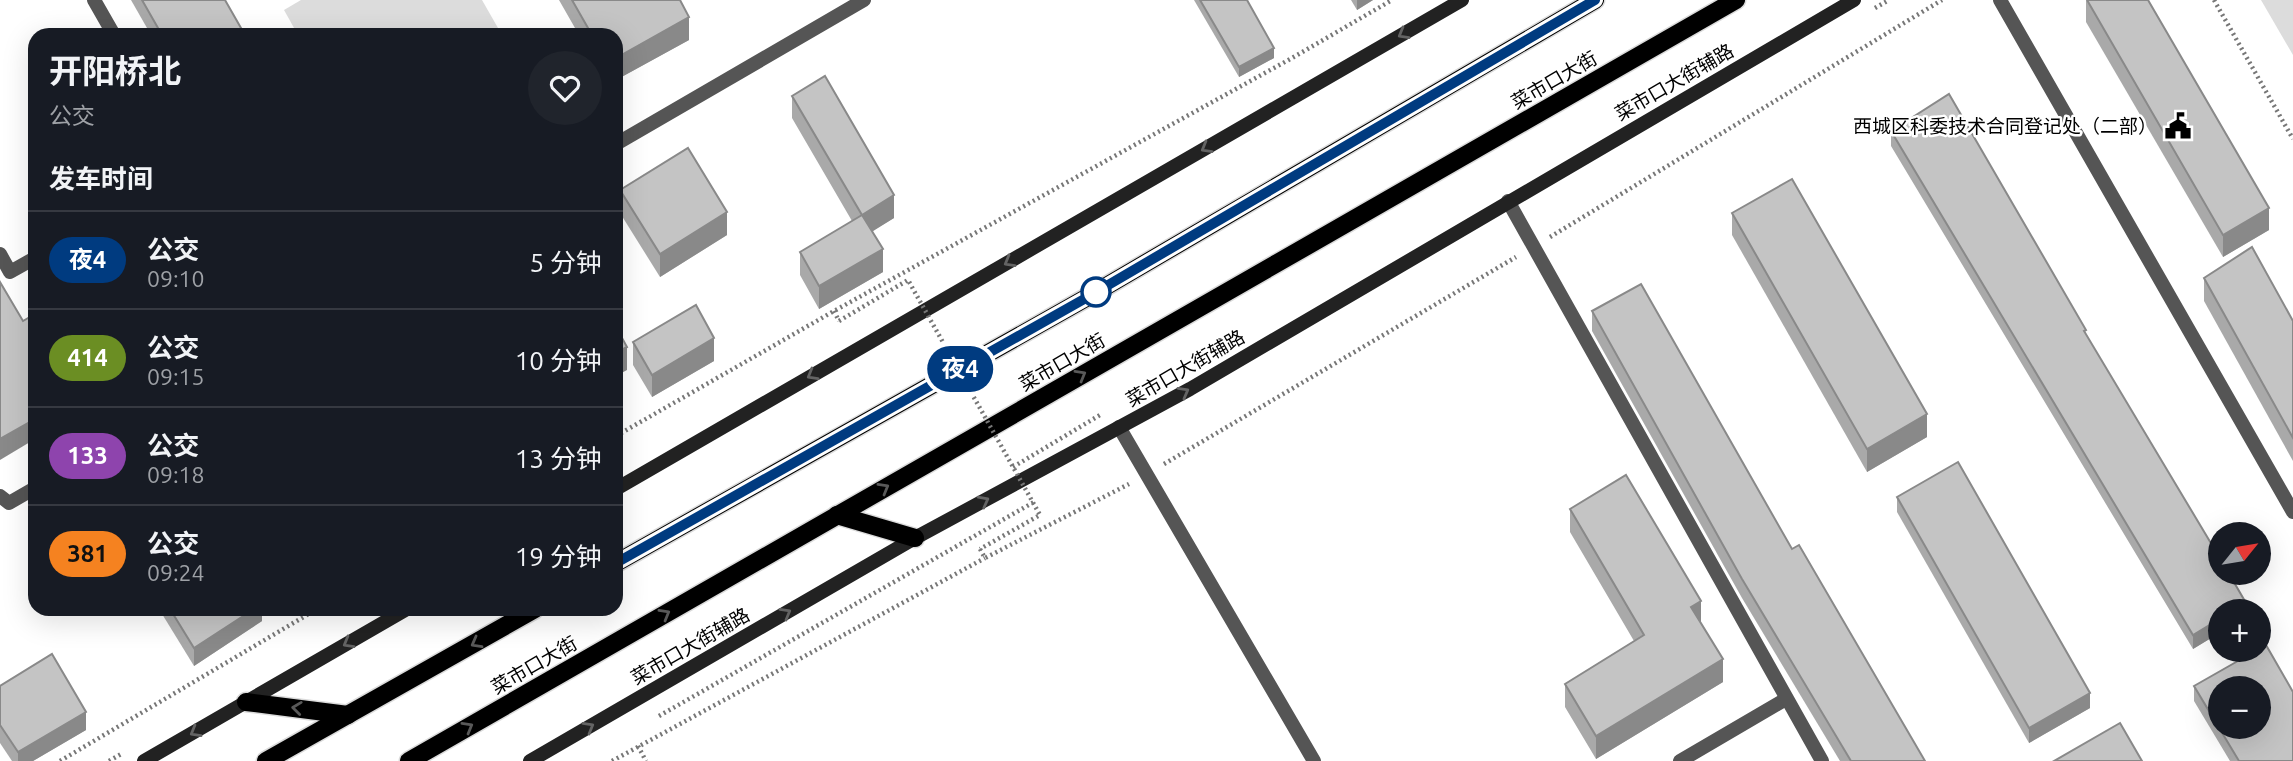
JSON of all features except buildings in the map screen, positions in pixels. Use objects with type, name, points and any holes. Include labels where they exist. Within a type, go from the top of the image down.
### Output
[{"type":"main road","points":[[623,559],[1086,298],[1595,0]]},
{"type":"main road","name":"菜市口大街","points":[[409,761],[1736,0]]},
{"type":"main road","points":[[838,515],[915,538]]},
{"type":"main road","points":[[266,761],[523,616]]},
{"type":"main road","points":[[246,702],[348,715]]},
{"type":"street","points":[[94,0],[110,28]]},
{"type":"street","points":[[623,140],[864,0]]},
{"type":"street","points":[[623,485],[1462,0]]},
{"type":"street","name":"菜市口大街辅路","points":[[530,761],[915,538],[1190,389],[1854,0]]},
{"type":"street","points":[[2000,0],[2293,512]]},
{"type":"street","points":[[1508,201],[1822,761]]},
{"type":"street","points":[[0,254],[10,272],[28,262]]},
{"type":"street","points":[[1119,427],[1314,761]]},
{"type":"street","points":[[0,496],[9,503],[28,492]]},
{"type":"street","points":[[144,761],[395,616]]},
{"type":"street","points":[[1680,761],[1786,699]]},
{"type":"path","points":[[623,432],[834,311],[1392,0]]},
{"type":"path","points":[[612,761],[985,558],[1147,474],[1534,247],[1942,0]]},
{"type":"path","points":[[2214,0],[2293,139]]},
{"type":"path","points":[[834,311],[839,321],[908,280],[1040,515],[980,549],[985,558]]},
{"type":"path","points":[[1013,467],[1100,415]]},
{"type":"path","points":[[60,761],[305,616]]},
{"type":"path","points":[[638,746],[646,761]]},
{"type":"shaded area","points":[[301,0],[482,0],[498,28],[294,28],[284,10]]},
{"type":"shaded area","points":[[2261,0],[2293,0],[2293,55]]},
{"type":"bus line","name":"夜4","points":[[623,559],[1086,298],[1595,0]]},
{"type":"place","name":"西城区科委技术合同登记处（二部）","points":[[2178,126]]}]
